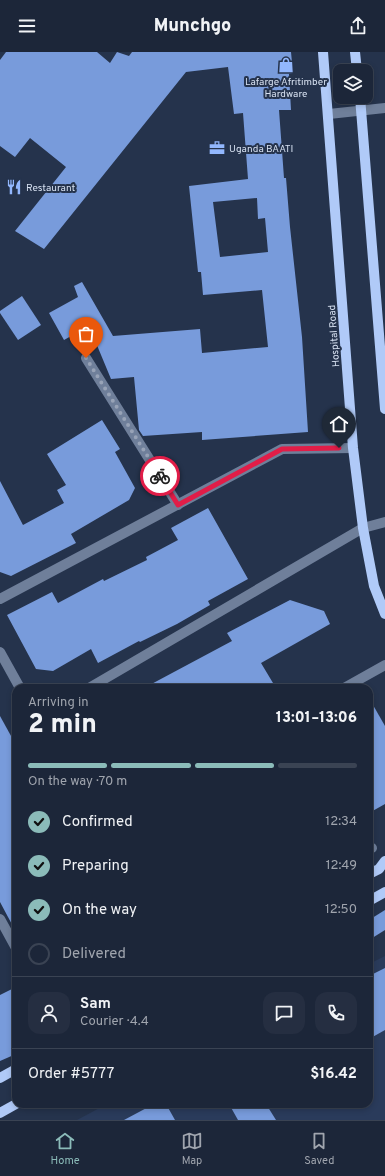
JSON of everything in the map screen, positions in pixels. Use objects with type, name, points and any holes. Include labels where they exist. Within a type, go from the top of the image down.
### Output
[{"type":"main road","name":"Hospital Road","points":[[323,52],[329,114],[353,448],[363,528],[374,586],[385,614]]},
{"type":"main road","points":[[355,52],[356,64]]},
{"type":"main road","points":[[361,104],[385,409]]},
{"type":"main road","points":[[373,872],[379,869],[385,861]]},
{"type":"main road","points":[[373,899],[385,892]]},
{"type":"main road","points":[[0,1078],[12,1071]]},
{"type":"main road","points":[[0,1113],[12,1106]]},
{"type":"street","points":[[329,114],[362,112],[385,108]]},
{"type":"street","points":[[86,358],[178,505]]},
{"type":"street","points":[[0,599],[282,449],[353,448]]},
{"type":"street","points":[[96,684],[363,528],[385,522]]},
{"type":"street","points":[[0,652],[18,684]]},
{"type":"street","points":[[351,684],[385,665]]},
{"type":"street","points":[[0,919],[12,941]]},
{"type":"shaded area","points":[[385,956],[385,1120],[77,1120],[100,1108],[373,1108],[373,962]]},
{"type":"building","points":[[6,52],[97,52],[110,63],[117,52],[129,56],[132,52],[291,52],[293,73],[289,74],[291,110],[279,110],[284,178],[286,178],[302,337],[308,432],[202,440],[202,432],[143,436],[139,430],[134,377],[111,379],[89,326],[64,340],[49,313],[78,297],[74,286],[82,282],[113,336],[200,329],[202,353],[268,347],[262,290],[203,295],[201,272],[198,272],[189,186],[248,179],[243,113],[234,114],[228,67],[186,72],[44,249],[15,231],[66,167],[30,138],[15,157],[0,146],[0,60]],"holes":[[[257,198],[258,219],[265,218],[268,252],[220,257],[213,202]]]},
{"type":"building","points":[[22,296],[41,325],[18,340],[0,311]]},
{"type":"building","points":[[102,420],[120,449],[115,452],[135,488],[129,500],[71,534],[76,543],[11,576],[0,572],[0,481],[23,525],[64,503],[57,490],[66,485],[47,454]]},
{"type":"building","points":[[208,508],[248,579],[208,601],[210,605],[177,624],[140,642],[139,641],[98,663],[91,649],[53,671],[36,669],[7,615],[52,592],[58,603],[103,579],[104,581],[147,560],[146,557],[178,540],[171,528]]},
{"type":"building","points":[[290,600],[324,611],[330,624],[261,663],[274,684],[151,684],[232,641],[227,633]]},
{"type":"building","points":[[373,705],[385,726],[385,804],[373,811]]},
{"type":"building","points":[[0,716],[12,738],[12,924],[0,902]]},
{"type":"building","points":[[385,910],[385,930],[373,938],[373,918]]},
{"type":"building","points":[[385,968],[385,1030],[373,1037],[373,974]]},
{"type":"building","points":[[12,989],[12,1056],[0,1061],[0,995]]},
{"type":"building","points":[[146,1108],[168,1108],[175,1120],[124,1120]]},
{"type":"building","points":[[231,1108],[268,1108],[276,1120],[238,1120]]},
{"type":"way so far","points":[[86,358],[160,476]]},
{"type":"place","name":"Lafarge Afritimber Hardware","points":[[286,65]]},
{"type":"place","name":"Uganda BAATI","points":[[217,148]]},
{"type":"place","name":"Restaurant","points":[[14,187]]},
{"type":"route","points":[[160,476],[178,505],[282,449],[339,448]]}]
